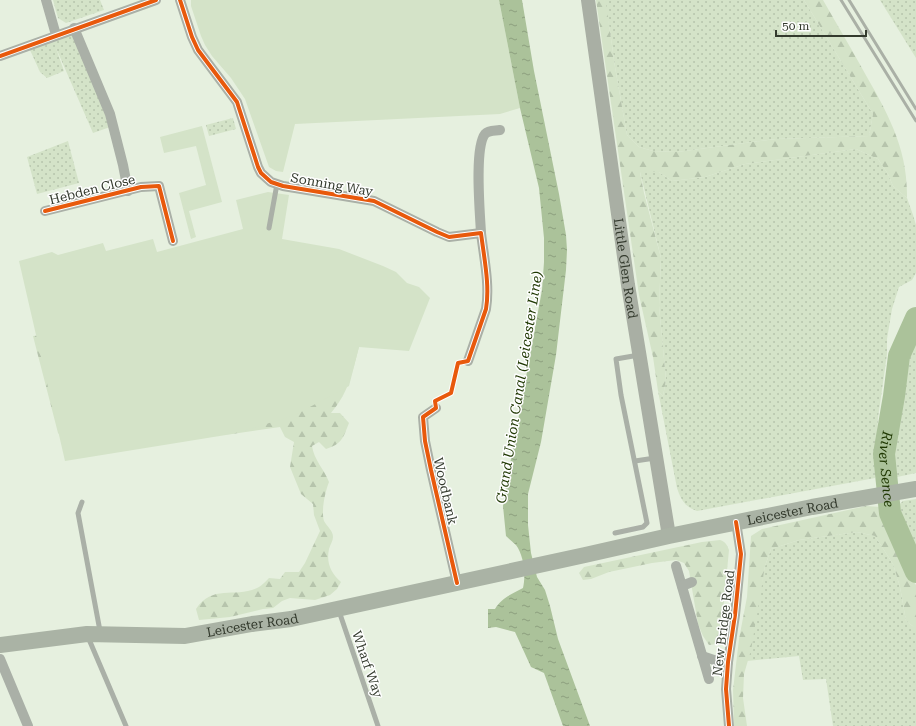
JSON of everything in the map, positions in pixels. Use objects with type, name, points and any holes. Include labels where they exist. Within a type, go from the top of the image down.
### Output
[{"type":"main road","name":"Little Glen Road","points":[[588,0],[640,355],[669,536]]},
{"type":"main road","name":"Leicester Road","points":[[0,645],[94,634],[185,636],[291,618],[736,522],[910,490]]},
{"type":"street","points":[[46,0],[56,35]]},
{"type":"street","points":[[0,56],[74,28],[156,0]]},
{"type":"street","name":"Sonning Way","points":[[180,0],[192,37],[198,50],[237,102],[258,167],[266,178],[277,184],[374,201],[449,237],[481,233]]},
{"type":"street","name":"Hebden Close","points":[[74,28],[110,114],[128,191]]},
{"type":"street","points":[[468,361],[486,309],[487,301],[485,264],[481,233],[478,156],[481,142],[485,134],[500,130]]},
{"type":"street","name":"Hebden Close","points":[[45,211],[145,186],[159,186],[173,242]]},
{"type":"street","name":"Woodbank","points":[[436,408],[423,417],[426,441],[457,583]]},
{"type":"street","name":"New Bridge Road","points":[[729,726],[726,689],[741,554],[736,522]]},
{"type":"street","name":"New Bridge Road","points":[[676,566],[709,679]]},
{"type":"street","points":[[682,586],[692,582]]},
{"type":"street","name":"New Bridge Road","points":[[702,656],[716,661],[728,662]]},
{"type":"street","points":[[0,659],[28,726]]},
{"type":"lane","points":[[269,228],[277,184]]},
{"type":"lane","points":[[615,533],[643,527],[647,523],[621,395],[616,359],[640,355]]},
{"type":"lane","points":[[635,461],[656,458]]},
{"type":"lane","points":[[82,502],[78,513],[94,634],[126,726]]},
{"type":"lane","name":"Wharf Way","points":[[338,608],[378,726]]},
{"type":"green space","points":[[53,0],[100,0],[104,10],[66,23],[58,18]]},
{"type":"green space","points":[[191,0],[499,0],[520,108],[500,114],[295,124],[283,172],[276,171],[269,167],[245,99],[231,78],[212,56],[205,45],[191,6]]},
{"type":"green space","points":[[596,0],[604,0],[606,3],[627,135],[639,147],[653,151],[677,152],[776,139],[869,136],[873,114],[804,0],[823,0],[888,116],[900,147],[904,163],[907,198],[893,186],[888,174],[878,159],[856,149],[745,164],[705,177],[672,181],[659,172],[640,172],[661,258],[659,306],[666,380],[663,396],[658,391],[653,357],[639,295]]},
{"type":"green space","points":[[604,0],[804,0],[873,114],[869,136],[776,139],[677,152],[653,151],[639,147],[627,135]]},
{"type":"green space","points":[[880,0],[916,0],[916,58]]},
{"type":"green space","points":[[74,28],[113,126],[93,133],[56,48],[64,71],[47,78],[40,72],[30,50]]},
{"type":"green space","points":[[233,118],[236,129],[209,136],[206,125]]},
{"type":"green space","points":[[202,126],[222,202],[189,211],[196,237],[191,239],[179,193],[206,185],[196,146],[164,153],[160,137]]},
{"type":"green space","points":[[68,141],[79,183],[37,194],[27,157]]},
{"type":"green space","points":[[856,149],[878,159],[888,174],[893,186],[907,198],[916,225],[916,273],[912,280],[899,287],[892,309],[887,339],[887,354],[878,418],[875,478],[697,511],[689,507],[684,502],[677,488],[658,391],[663,396],[666,380],[659,306],[661,258],[640,172],[659,172],[672,181],[705,177],[745,164]]},
{"type":"green space","points":[[268,192],[289,195],[282,239],[339,249],[383,266],[396,272],[407,283],[419,287],[430,298],[409,351],[359,347],[349,386],[293,416],[232,434],[65,461],[19,261],[52,252],[58,255],[103,243],[106,251],[153,239],[157,252],[243,229],[236,200]]},
{"type":"green space","points":[[916,314],[916,473],[897,477],[892,475],[888,462],[894,441],[905,337],[912,318]]},
{"type":"green space","points":[[41,335],[359,347],[346,390],[331,413],[340,413],[349,423],[345,433],[339,443],[326,449],[319,442],[312,446],[315,456],[329,482],[324,502],[323,517],[333,535],[328,559],[334,575],[341,582],[337,589],[330,595],[315,600],[290,598],[282,601],[273,608],[230,617],[199,620],[196,609],[210,596],[242,592],[259,587],[269,578],[280,579],[285,572],[299,572],[305,563],[320,531],[314,515],[313,504],[301,494],[290,467],[294,442],[285,437],[280,427],[232,434],[77,444],[58,433],[33,336]]},
{"type":"green space","points":[[916,499],[916,565],[892,511],[903,501]]},
{"type":"green space","points":[[866,506],[881,507],[911,578],[916,585],[916,627],[906,621],[900,587],[893,564],[875,536],[857,532],[799,540],[771,549],[765,566],[751,650],[744,674],[743,698],[747,726],[734,726],[733,690],[739,639],[747,597],[751,536],[762,529]]},
{"type":"green space","points":[[857,532],[875,536],[893,564],[900,587],[906,621],[916,627],[916,726],[833,726],[826,679],[803,680],[799,656],[747,661],[765,566],[771,549],[799,540]]},
{"type":"green space","points":[[720,540],[726,544],[729,550],[721,633],[716,644],[709,645],[698,624],[689,571],[684,563],[676,560],[652,563],[609,572],[591,579],[583,580],[579,573],[584,567],[702,542]]},
{"type":"water","points":[[499,0],[522,0],[534,71],[566,235],[566,270],[556,355],[541,442],[528,494],[528,525],[531,553],[537,577],[545,590],[558,639],[590,726],[563,726],[544,673],[531,667],[515,632],[496,627],[488,628],[488,609],[495,609],[504,599],[523,588],[524,583],[524,566],[519,549],[506,536],[503,506],[542,290],[544,262],[544,238],[539,188],[520,108]]},
{"type":"waterway","name":"River Sence","points":[[916,318],[899,356],[884,454],[890,513],[916,572]]},
{"type":"railway","points":[[841,0],[916,121]]},
{"type":"railway","points":[[849,0],[916,109]]},
{"type":"cycle path","points":[[0,56],[156,0]]},
{"type":"cycle path","points":[[180,0],[192,37],[198,50],[237,102],[258,167],[261,173],[271,182],[283,186],[374,201],[449,237],[481,233],[487,281],[486,309],[468,361],[458,363],[451,393],[435,401],[436,408],[423,417],[425,441],[457,583]]},
{"type":"cycle path","points":[[45,211],[141,187],[159,186],[173,241]]},
{"type":"cycle path","points":[[729,726],[726,689],[741,554],[736,522]]},
{"type":"water label","name":"Grand Union Canal (Leicester Line)","points":[[519,387]]}]
